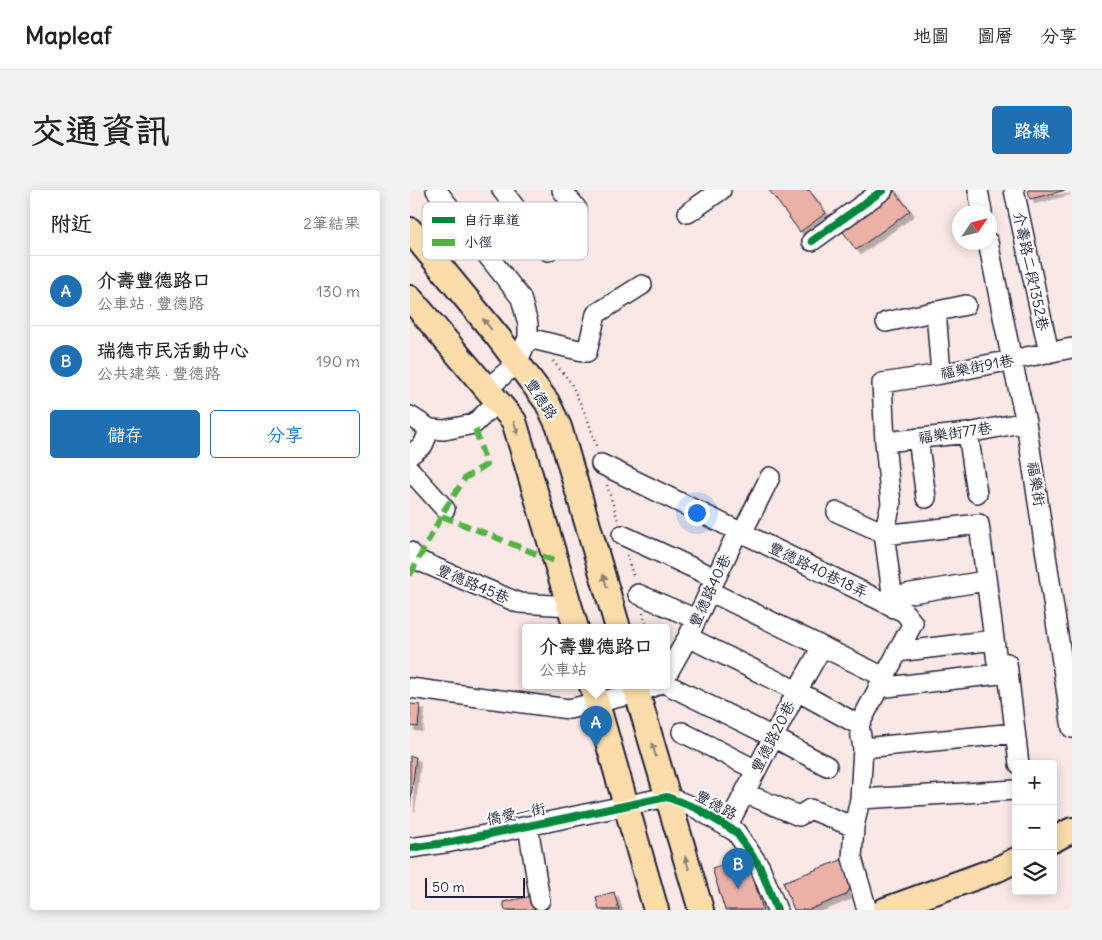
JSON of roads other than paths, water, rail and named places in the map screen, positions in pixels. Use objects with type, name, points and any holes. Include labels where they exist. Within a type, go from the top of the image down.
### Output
[{"type":"main road","name":"豐德路","points":[[410,230],[422,245]]},
{"type":"main road","name":"豐德路","points":[[435,260],[492,330],[547,402],[559,427],[617,624]]},
{"type":"main road","points":[[410,298],[514,421],[573,617]]},
{"type":"main road","name":"豐德路","points":[[643,689],[667,797],[701,910]]},
{"type":"main road","points":[[595,695],[656,910]]},
{"type":"main road","points":[[1057,838],[1072,830]]},
{"type":"main road","points":[[885,910],[998,869],[1012,862]]},
{"type":"street","points":[[436,190],[445,202]]},
{"type":"street","points":[[502,190],[511,202]]},
{"type":"street","points":[[562,190],[571,202]]},
{"type":"street","points":[[688,213],[721,190]]},
{"type":"street","points":[[812,241],[883,190]]},
{"type":"street","points":[[978,190],[981,205]]},
{"type":"street","name":"介壽路二段1352巷","points":[[1014,190],[1049,353]]},
{"type":"street","name":"福樂街","points":[[990,250],[1026,422],[1072,728]]},
{"type":"street","points":[[410,416],[430,429],[444,430],[474,424],[517,363],[528,338],[528,324],[521,298],[491,260]]},
{"type":"street","points":[[528,338],[587,352],[596,314],[642,285]]},
{"type":"street","points":[[886,322],[966,305]]},
{"type":"street","points":[[936,311],[941,374]]},
{"type":"street","name":"福樂街91巷","points":[[885,442],[882,383],[1012,361],[1072,348]]},
{"type":"street","name":"福樂街77巷","points":[[885,442],[968,433],[1026,422]]},
{"type":"street","points":[[410,455],[423,445],[430,429]]},
{"type":"street","points":[[968,433],[977,493]]},
{"type":"street","points":[[918,438],[926,498]]},
{"type":"street","points":[[885,442],[891,504],[884,534],[894,602],[985,581]]},
{"type":"street","name":"豐德路40巷18弄","points":[[601,464],[740,532],[894,602],[913,623],[897,652]]},
{"type":"street","points":[[410,470],[445,509]]},
{"type":"street","name":"豐德路40巷","points":[[670,669],[688,637],[712,584],[770,476]]},
{"type":"street","points":[[837,512],[884,534],[979,524],[997,662],[1007,663],[1018,760]]},
{"type":"street","points":[[622,535],[712,584],[881,682],[1008,673]]},
{"type":"street","name":"豐德路45巷","points":[[410,552],[417,560],[519,603],[573,617]]},
{"type":"street","points":[[638,594],[696,619]]},
{"type":"street","points":[[688,637],[797,691],[859,725]]},
{"type":"street","points":[[867,910],[852,858],[854,828],[860,799],[863,748],[859,725],[897,652],[994,640]]},
{"type":"street","name":"豐德路20巷","points":[[727,828],[797,691],[822,647]]},
{"type":"street","points":[[670,686],[827,766]]},
{"type":"street","points":[[410,688],[569,709],[595,695],[636,689]]},
{"type":"street","points":[[682,732],[756,770]]},
{"type":"street","points":[[863,748],[1015,733]]},
{"type":"street","points":[[860,799],[1012,790]]},
{"type":"street","points":[[745,793],[799,816],[810,809],[854,828]]},
{"type":"street","points":[[626,806],[667,797]]},
{"type":"street","name":"豐德路","points":[[667,797],[696,808],[736,832],[760,866],[777,910]]},
{"type":"street","name":"僑愛一街","points":[[410,848],[451,842],[626,806]]},
{"type":"street","points":[[528,826],[540,900]]},
{"type":"place","name":"介壽豐德路口","points":[[596,747]]},
{"type":"place","name":"瑞德市民活動中心","points":[[738,889]]}]
